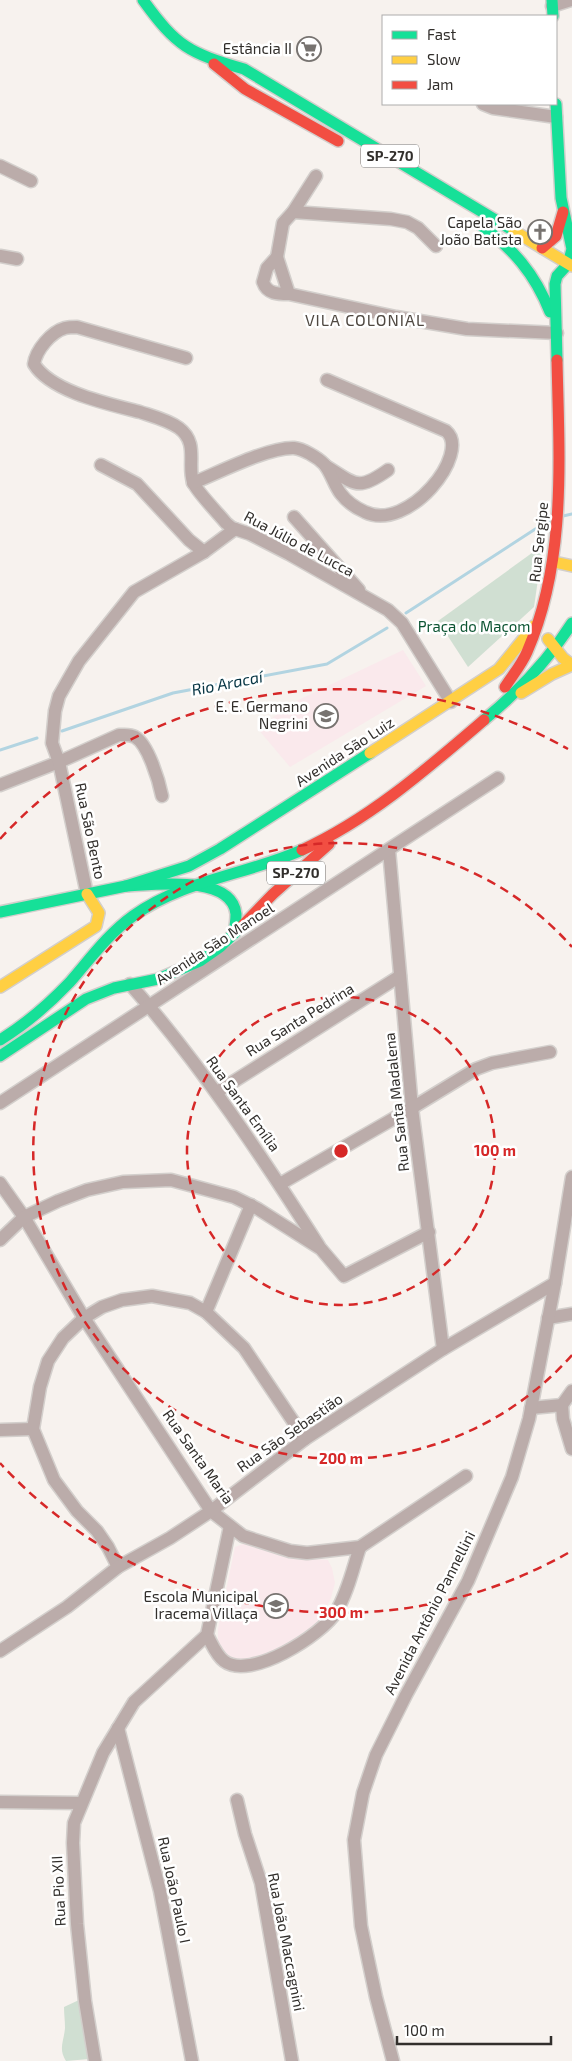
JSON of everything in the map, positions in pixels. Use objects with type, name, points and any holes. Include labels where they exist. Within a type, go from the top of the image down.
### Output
[{"type":"main road","name":"SP-270","points":[[143,0],[159,22],[184,46],[208,58],[244,69],[570,265]]},
{"type":"main road","points":[[208,58],[245,89],[349,147]]},
{"type":"main road","points":[[556,105],[561,198],[568,215],[572,249],[570,265]]},
{"type":"main road","points":[[542,248],[556,236],[568,215]]},
{"type":"main road","points":[[471,219],[497,236],[516,252],[529,269],[542,290],[557,333]]},
{"type":"main road","name":"Rua Sergipe","points":[[472,731],[499,694],[519,672],[526,659],[546,605],[554,562],[559,504],[555,284],[560,271],[570,265]]},
{"type":"main road","points":[[554,562],[572,566]]},
{"type":"main road","points":[[505,702],[552,674],[572,665],[548,640],[544,627],[546,605]]},
{"type":"main road","name":"Avenida São Luiz","points":[[126,886],[190,866],[220,849],[451,702],[499,669],[532,629],[546,605]]},
{"type":"main road","name":"SP-270","points":[[0,1040],[18,1029],[56,996],[110,936],[130,918],[158,900],[189,885],[221,878],[283,858],[322,839],[361,816],[419,775],[472,731],[540,669],[572,623]]},
{"type":"main road","name":"SP-270","points":[[2,1054],[86,999],[114,988],[144,983],[172,974],[200,961],[220,947],[293,876],[361,816]]},
{"type":"main road","points":[[0,912],[126,886],[189,885],[213,888],[228,897],[234,905],[236,914],[234,933]]},
{"type":"main road","name":"Rua São Bento","points":[[0,987],[91,930],[99,921],[100,915],[87,894]]},
{"type":"street","points":[[552,7],[572,0]]},
{"type":"street","points":[[486,105],[493,108],[556,117]]},
{"type":"street","points":[[0,166],[31,182]]},
{"type":"street","points":[[289,294],[277,257],[283,224],[316,176]]},
{"type":"street","points":[[293,212],[391,219],[407,222],[418,228],[436,246]]},
{"type":"street","points":[[0,256],[17,259]]},
{"type":"street","points":[[277,257],[268,268],[263,282],[268,290],[276,294],[289,294],[396,317],[467,329],[557,333]]},
{"type":"street","points":[[186,358],[77,327],[65,328],[55,334],[35,356],[34,364],[38,372],[51,381],[81,394],[146,414],[180,428],[189,442],[192,455],[190,469],[193,483],[282,449],[295,448],[306,452],[353,483],[359,484],[374,480],[388,470]]},
{"type":"street","points":[[324,464],[341,494],[350,503],[366,513],[387,516],[396,514],[415,503],[437,480],[450,459],[453,448],[453,441],[446,431],[327,380]]},
{"type":"street","points":[[101,465],[137,484],[189,540],[204,552],[235,529]]},
{"type":"street","name":"Rua Júlio de Lucca","points":[[193,483],[226,523],[235,529],[290,554],[388,610],[402,623],[451,702]]},
{"type":"street","points":[[294,518],[367,599]]},
{"type":"street","name":"Rua São Bento","points":[[87,894],[59,762],[52,743],[52,730],[59,696],[79,661],[134,592],[204,552]]},
{"type":"street","points":[[0,785],[59,762],[119,735],[128,734],[137,737],[147,752],[162,796]]},
{"type":"street","name":"Avenida São Manoel","points":[[0,1103],[498,778]]},
{"type":"street","name":"Rua Santa Madalena","points":[[389,850],[412,1108],[443,1349]]},
{"type":"street","points":[[161,999],[172,974]]},
{"type":"street","name":"Rua Santa Pedrina","points":[[216,1092],[400,976]]},
{"type":"street","name":"Rua Santa Emília","points":[[130,984],[150,1006],[216,1092],[280,1184],[321,1249]]},
{"type":"street","points":[[280,1184],[476,1069],[492,1063],[550,1052]]},
{"type":"street","name":"Avenida Antônio Pannellini","points":[[393,2061],[376,1997],[361,1926],[354,1840],[363,1793],[376,1755],[435,1639],[468,1581],[512,1478],[531,1408],[555,1283],[572,1177]]},
{"type":"street","points":[[0,1240],[24,1217],[87,1190],[124,1182],[171,1180],[234,1197],[250,1205],[321,1249],[344,1276],[429,1232]]},
{"type":"street","name":"Rua Santa Maria","points":[[0,1183],[24,1217],[84,1318],[211,1511],[242,1536],[290,1551],[315,1552],[360,1547],[466,1476]]},
{"type":"street","points":[[206,1312],[250,1205]]},
{"type":"street","name":"Rua São Sebastião","points":[[0,1651],[67,1607],[118,1567],[170,1538],[211,1511],[305,1440],[443,1349],[555,1283]]},
{"type":"street","points":[[118,1567],[97,1531],[77,1511],[54,1480],[33,1429],[40,1387],[48,1361],[63,1338],[84,1318],[102,1307],[122,1300],[152,1296],[190,1303],[206,1312],[244,1348],[305,1440]]},
{"type":"street","points":[[548,1318],[572,1314]]},
{"type":"street","points":[[572,1391],[562,1405],[563,1419],[572,1450]]},
{"type":"street","points":[[531,1408],[562,1405]]},
{"type":"street","points":[[0,1430],[33,1429]]},
{"type":"street","points":[[230,1526],[207,1635],[216,1653],[225,1662],[233,1665],[256,1664],[282,1654],[327,1624],[337,1611],[347,1589],[360,1547]]},
{"type":"street","name":"Rua Pio XII","points":[[95,2061],[84,2001],[77,1924],[72,1843],[74,1823],[102,1753],[134,1702],[207,1635]]},
{"type":"street","name":"Rua João Paulo I","points":[[118,1728],[160,1891],[192,2061]]},
{"type":"street","name":"Rua João Maccagnini","points":[[237,1800],[245,1834],[261,1883],[292,2061]]},
{"type":"street","points":[[0,1802],[81,1803]]},
{"type":"shaded area","name":"E. E. Germano Negrini","points":[[403,650],[426,686],[290,767],[258,729],[292,703]]},
{"type":"shaded area","name":"Escola Municipal Iracema Villaça","points":[[246,1543],[284,1556],[328,1560],[335,1583],[331,1598],[323,1614],[311,1630],[296,1642],[258,1658],[239,1661],[227,1656],[218,1645],[218,1629],[235,1547]]},
{"type":"green space","name":"Praça do Maçom","points":[[543,545],[534,607],[468,667],[438,621]]},
{"type":"green space","points":[[79,2000],[89,2059],[66,2061],[62,2053],[65,2028],[64,2007]]},
{"type":"waterway","name":"Rio Aracaí","points":[[563,516],[572,514]]},
{"type":"waterway","name":"Rio Aracaí","points":[[406,613],[543,524],[551,521]]},
{"type":"waterway","name":"Rio Aracaí","points":[[62,731],[173,693],[327,664],[387,628]]},
{"type":"waterway","name":"Rio Aracaí","points":[[0,750],[37,738]]},
{"type":"traffic: fast","points":[[143,0],[175,38],[197,53],[244,69],[514,231]]},
{"type":"traffic: fast","points":[[552,0],[553,15]]},
{"type":"traffic: fast","points":[[556,105],[561,198],[572,249],[568,264]]},
{"type":"traffic: fast","points":[[479,224],[522,263],[544,298],[550,312]]},
{"type":"traffic: fast","points":[[557,360],[555,284],[557,276],[568,264]]},
{"type":"traffic: fast","points":[[484,720],[532,675],[572,623]]},
{"type":"traffic: fast","points":[[0,912],[126,886],[189,866],[220,849],[370,753]]},
{"type":"traffic: fast","points":[[0,1040],[54,998],[107,939],[124,923],[152,904],[194,886],[281,859],[302,850]]},
{"type":"traffic: fast","points":[[126,886],[190,885],[207,887],[221,893],[231,901],[236,914],[234,933]]},
{"type":"traffic: fast","points":[[0,1056],[86,999],[114,988],[158,979],[200,961],[220,947],[242,926]]},
{"type":"traffic: slow","points":[[514,231],[572,266]]},
{"type":"traffic: slow","points":[[554,562],[572,566]]},
{"type":"traffic: slow","points":[[370,753],[499,669],[534,626]]},
{"type":"traffic: slow","points":[[548,639],[563,658],[572,665]]},
{"type":"traffic: slow","points":[[521,693],[552,674],[572,665]]},
{"type":"traffic: slow","points":[[0,987],[96,926],[99,913],[87,894]]},
{"type":"traffic: jam","points":[[214,64],[245,89],[338,141]]},
{"type":"traffic: jam","points":[[542,248],[556,236],[563,212]]},
{"type":"traffic: jam","points":[[505,687],[527,652],[540,617],[555,545],[559,471],[557,360]]},
{"type":"traffic: jam","points":[[302,850],[375,808],[420,774],[484,720]]},
{"type":"traffic: jam","points":[[242,926],[273,894],[329,844]]},
{"type":"place","name":"Estância II","points":[[309,49]]},
{"type":"place","name":"Capela São João Batista","points":[[540,232]]},
{"type":"place","name":"E. E. Germano Negrini","points":[[326,716]]},
{"type":"place","name":"Escola Municipal Iracema Villaça","points":[[276,1606]]},
{"type":"district","name":"VILA COLONIAL","points":[[365,320]]}]
